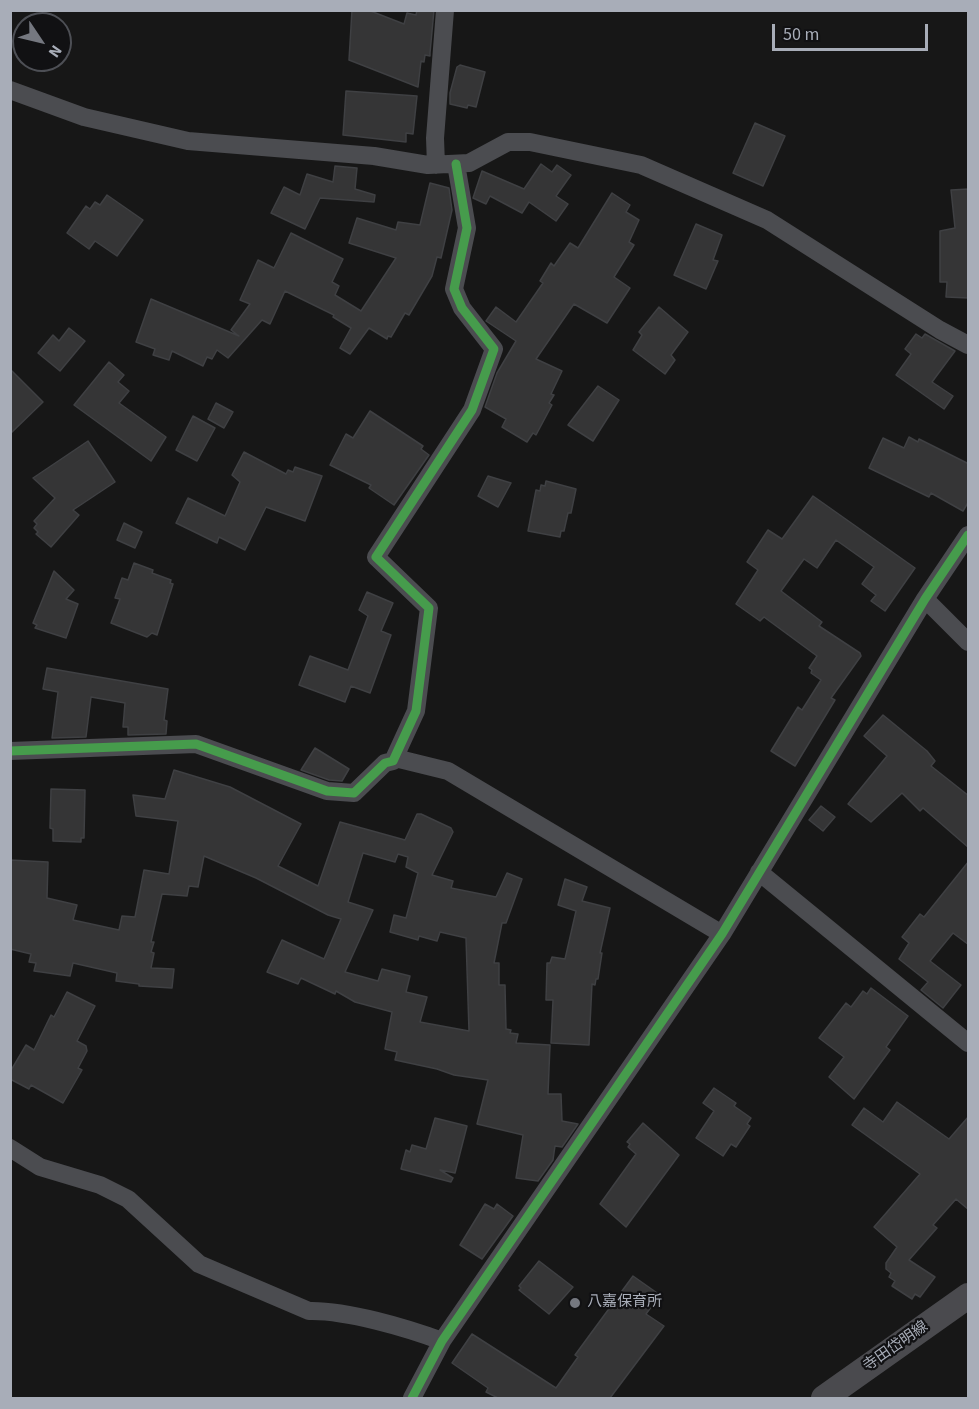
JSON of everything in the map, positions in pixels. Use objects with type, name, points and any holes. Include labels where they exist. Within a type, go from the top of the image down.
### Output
[{"type":"main road","name":"寺田岱明線","points":[[824,1398],[969,1296]]},
{"type":"street","points":[[436,165],[435,138],[445,10]]},
{"type":"street","points":[[10,90],[84,117],[188,141],[374,156],[436,165],[469,163],[508,142],[530,142],[641,165],[766,220],[940,330],[969,345]]},
{"type":"street","points":[[10,751],[196,744],[327,791],[354,794],[385,763],[395,758],[416,711],[429,608],[376,557],[472,410],[494,349],[462,308],[454,289],[467,228],[456,164]]},
{"type":"street","points":[[412,1398],[442,1341],[722,934],[925,599],[969,535]]},
{"type":"street","points":[[925,599],[969,642]]},
{"type":"street","points":[[395,758],[448,771],[722,934]]},
{"type":"street","points":[[759,873],[969,1043]]},
{"type":"street","points":[[10,1148],[40,1167],[100,1185],[128,1199],[199,1264],[309,1311],[337,1313],[421,1333],[442,1341]]},
{"type":"building","points":[[352,10],[368,10],[404,24],[407,13],[416,15],[417,10],[434,10],[430,56],[425,55],[424,62],[421,61],[418,87],[349,60]]},
{"type":"building","points":[[460,65],[485,72],[476,107],[468,105],[467,108],[450,104],[450,93],[457,67]]},
{"type":"building","points":[[346,91],[417,96],[413,134],[406,133],[406,142],[343,135]]},
{"type":"building","points":[[755,123],[785,136],[763,186],[733,173]]},
{"type":"building","points":[[541,164],[552,172],[557,165],[571,175],[556,196],[568,204],[556,221],[529,202],[522,213],[490,196],[486,204],[473,198],[482,171],[524,189]]},
{"type":"building","points":[[335,166],[357,168],[355,189],[375,195],[374,202],[320,198],[305,229],[271,213],[284,187],[300,195],[307,174],[333,182]]},
{"type":"building","points":[[430,183],[449,188],[452,210],[441,258],[437,257],[432,276],[409,315],[405,313],[391,337],[388,336],[387,339],[369,328],[350,354],[340,348],[351,328],[333,317],[334,315],[285,291],[270,324],[262,320],[228,358],[217,350],[212,359],[207,357],[203,366],[172,351],[169,360],[153,355],[155,349],[136,342],[151,299],[239,336],[231,330],[250,304],[240,300],[258,260],[274,268],[291,233],[343,259],[332,282],[339,286],[335,295],[361,311],[396,258],[349,243],[357,218],[396,230],[398,222],[420,225]]},
{"type":"building","points":[[969,189],[969,298],[946,297],[947,282],[940,282],[940,231],[955,228],[951,190]]},
{"type":"building","points":[[612,193],[630,205],[626,212],[639,220],[629,242],[634,245],[614,277],[630,288],[607,323],[574,304],[536,359],[562,371],[551,394],[554,395],[549,403],[552,405],[536,435],[533,433],[527,442],[502,427],[506,419],[485,407],[497,373],[516,341],[486,321],[496,307],[516,322],[543,283],[540,281],[551,263],[554,266],[570,243],[578,248]]},
{"type":"building","points":[[107,195],[143,220],[117,256],[95,241],[89,249],[67,233],[86,206],[90,209],[95,202],[100,205]]},
{"type":"building","points":[[696,224],[722,235],[713,260],[718,261],[706,289],[674,275]]},
{"type":"building","points":[[659,307],[688,332],[671,355],[675,360],[665,374],[633,350],[642,335],[639,332]]},
{"type":"building","points":[[69,328],[85,341],[60,371],[38,353],[53,335],[59,341]]},
{"type":"building","points":[[916,334],[922,338],[925,334],[955,351],[932,382],[953,396],[944,409],[896,375],[911,354],[905,349]]},
{"type":"building","points":[[109,362],[124,375],[118,382],[129,391],[119,403],[166,437],[151,461],[74,405]]},
{"type":"building","points":[[10,369],[43,402],[10,434]]},
{"type":"building","points":[[598,386],[619,400],[593,441],[568,425]]},
{"type":"building","points":[[216,403],[233,412],[224,428],[208,419]]},
{"type":"building","points":[[370,411],[423,446],[421,449],[429,455],[394,505],[369,488],[371,485],[330,465],[346,434],[353,438]]},
{"type":"building","points":[[193,416],[215,428],[197,461],[176,450]]},
{"type":"building","points":[[909,437],[918,442],[919,439],[969,464],[969,501],[963,511],[931,493],[929,497],[869,468],[883,438],[904,448]]},
{"type":"building","points":[[88,441],[115,482],[73,510],[79,515],[51,547],[36,534],[38,532],[34,528],[37,524],[34,521],[55,498],[33,478]]},
{"type":"building","points":[[244,452],[286,474],[288,470],[293,472],[295,467],[322,476],[305,521],[266,507],[245,550],[219,537],[217,543],[176,523],[188,498],[225,516],[240,482],[232,475]]},
{"type":"building","points":[[488,476],[511,483],[498,507],[478,496]]},
{"type":"building","points":[[546,481],[576,489],[571,513],[568,513],[564,531],[561,531],[560,537],[528,531],[536,490],[540,491],[541,485],[545,486]]},
{"type":"building","points":[[813,496],[915,568],[885,611],[871,601],[876,595],[862,584],[874,567],[836,540],[817,568],[804,559],[781,591],[822,622],[819,626],[860,653],[861,656],[831,698],[835,700],[795,766],[771,751],[798,707],[802,710],[821,680],[811,673],[812,670],[809,668],[817,656],[764,617],[760,621],[736,604],[758,570],[747,562],[768,530],[782,539]]},
{"type":"building","points":[[124,523],[142,532],[135,548],[117,540]]},
{"type":"building","points":[[134,563],[153,570],[152,573],[171,580],[170,583],[173,584],[157,635],[152,633],[147,637],[111,623],[120,599],[115,598],[122,578],[128,580]]},
{"type":"building","points":[[54,571],[74,590],[66,599],[78,604],[66,638],[35,628],[37,625],[33,623]]},
{"type":"building","points":[[367,592],[393,603],[381,631],[391,635],[370,693],[351,686],[345,702],[299,685],[310,656],[348,670],[368,616],[359,610]]},
{"type":"building","points":[[47,668],[168,689],[164,720],[167,721],[166,734],[128,735],[128,727],[123,727],[125,703],[91,697],[86,737],[52,738],[58,692],[43,689]]},
{"type":"building","points":[[883,715],[927,751],[935,761],[931,766],[969,796],[969,848],[923,808],[920,811],[902,793],[871,822],[848,804],[887,756],[864,736]]},
{"type":"building","points":[[315,748],[349,769],[342,781],[329,780],[301,770]]},
{"type":"building","points":[[174,770],[230,787],[301,824],[278,866],[318,886],[340,822],[405,840],[417,814],[451,828],[453,832],[432,875],[453,881],[451,888],[496,897],[507,873],[522,879],[506,923],[502,923],[494,963],[499,963],[499,985],[505,985],[506,1029],[511,1030],[510,1033],[518,1034],[516,1043],[550,1045],[548,1094],[561,1094],[562,1121],[578,1124],[562,1147],[555,1146],[553,1160],[538,1181],[516,1178],[523,1135],[477,1124],[488,1080],[454,1075],[395,1060],[397,1052],[385,1049],[392,1012],[355,1002],[336,991],[335,994],[301,978],[298,984],[267,972],[282,940],[324,959],[341,919],[328,915],[256,878],[204,856],[198,887],[189,886],[187,896],[162,894],[151,942],[154,942],[151,952],[154,953],[151,968],[174,969],[172,988],[139,986],[139,984],[116,981],[117,973],[73,963],[70,976],[34,971],[36,963],[29,962],[31,954],[10,949],[10,860],[48,862],[47,898],[77,905],[73,920],[119,930],[122,916],[135,917],[144,870],[169,874],[178,821],[136,816],[133,795],[165,799]],"holes":[[[363,853],[395,862],[398,854],[408,857],[406,867],[418,873],[406,918],[394,915],[390,932],[418,940],[419,936],[437,941],[440,932],[466,938],[469,1031],[420,1022],[427,997],[406,992],[410,976],[382,969],[378,981],[345,972],[373,910],[348,902]]]},
{"type":"building","points":[[51,789],[85,790],[84,838],[81,838],[81,842],[53,841],[53,829],[50,828]]},
{"type":"building","points":[[821,806],[835,817],[823,831],[809,820]]},
{"type":"building","points":[[969,861],[969,945],[953,933],[930,961],[961,985],[943,1008],[921,990],[928,982],[899,959],[909,943],[902,937],[920,914],[924,917]]},
{"type":"building","points":[[565,879],[587,887],[582,901],[610,908],[600,953],[602,953],[598,979],[595,985],[592,984],[589,1045],[551,1043],[553,1000],[546,1000],[547,963],[550,963],[552,957],[565,959],[576,911],[558,905]]},
{"type":"building","points":[[871,988],[908,1016],[886,1047],[890,1050],[854,1099],[829,1077],[844,1057],[819,1038],[846,1003],[851,1007],[863,991],[867,994]]},
{"type":"building","points":[[67,992],[95,1006],[77,1041],[86,1046],[87,1051],[78,1068],[82,1070],[63,1103],[31,1085],[29,1089],[10,1079],[10,1072],[26,1045],[34,1050],[51,1015],[54,1017]]},
{"type":"building","points":[[714,1088],[736,1103],[734,1106],[751,1118],[747,1124],[750,1126],[736,1147],[731,1144],[723,1156],[696,1138],[714,1111],[703,1103]]},
{"type":"building","points":[[897,1102],[949,1139],[969,1116],[969,1210],[956,1199],[933,1225],[937,1228],[909,1260],[935,1277],[920,1297],[915,1294],[912,1299],[892,1286],[895,1281],[889,1277],[891,1273],[886,1269],[886,1263],[897,1247],[874,1227],[920,1174],[852,1125],[864,1108],[883,1122]]},
{"type":"building","points":[[435,1118],[467,1126],[455,1173],[440,1170],[453,1178],[451,1182],[401,1169],[406,1150],[410,1152],[412,1145],[426,1149]]},
{"type":"building","points":[[643,1123],[679,1155],[626,1227],[600,1204],[636,1154],[628,1147],[630,1144],[627,1142]]},
{"type":"building","points":[[485,1204],[494,1209],[497,1204],[513,1216],[482,1259],[460,1245]]},
{"type":"building","points":[[539,1261],[573,1287],[549,1314],[519,1290],[521,1288],[519,1286]]},
{"type":"building","points":[[633,1276],[660,1295],[646,1314],[664,1326],[610,1398],[498,1398],[486,1392],[488,1388],[452,1363],[472,1334],[556,1388],[578,1357],[575,1355]]},
{"type":"cycle path","points":[[10,751],[196,744],[327,791],[354,793],[385,763],[393,761],[416,711],[429,608],[376,557],[472,410],[494,349],[462,308],[454,289],[467,228],[456,164]]},
{"type":"cycle path","points":[[412,1398],[442,1341],[722,934],[925,599],[968,535]]},
{"type":"place","name":"八嘉保育所","points":[[575,1303]]}]
